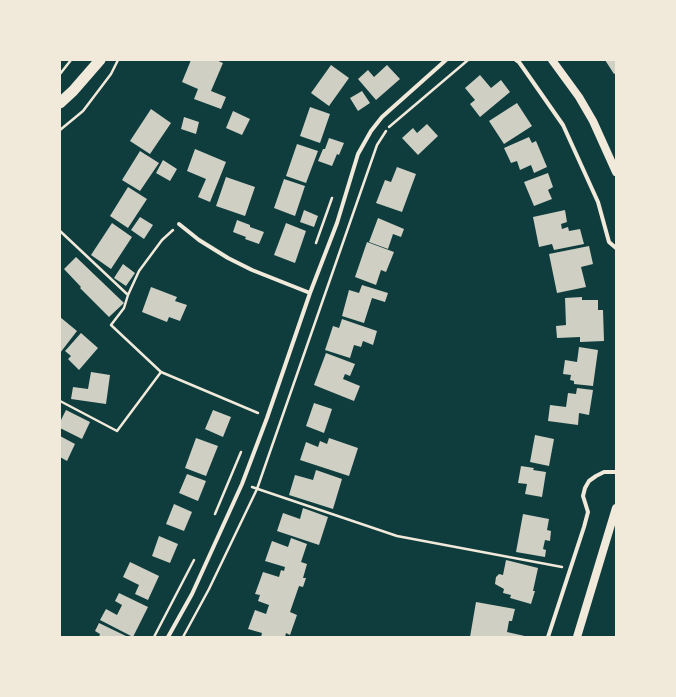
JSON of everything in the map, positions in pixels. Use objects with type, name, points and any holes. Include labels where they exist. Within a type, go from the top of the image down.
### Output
[{"type":"highway","points":[[60,103],[100,60]]},
{"type":"main road","points":[[552,60],[579,97],[593,121],[616,172]]},
{"type":"main road","points":[[577,637],[616,508]]},
{"type":"street","points":[[168,637],[192,594],[242,484],[267,418],[310,293],[337,223],[358,154],[371,130],[382,117],[446,60]]},
{"type":"street","points":[[516,60],[519,62],[563,125],[598,202],[609,242],[616,248]]},
{"type":"street","points":[[179,224],[199,240],[228,258],[252,270],[310,293]]},
{"type":"street","points":[[548,637],[588,512],[583,496],[585,488],[589,481],[596,476],[604,472],[616,472]]},
{"type":"path","points":[[60,74],[71,60]]},
{"type":"path","points":[[60,130],[83,111],[111,74],[118,60]]},
{"type":"path","points":[[183,637],[209,589],[257,489],[377,145],[388,128],[468,60]]},
{"type":"path","points":[[179,224],[157,246],[140,271],[128,295],[124,308],[111,325],[162,372],[267,418]]},
{"type":"path","points":[[60,231],[128,295]]},
{"type":"path","points":[[60,401],[117,431],[162,372]]},
{"type":"path","points":[[242,484],[397,536],[570,568]]},
{"type":"building","points":[[191,60],[216,60],[223,63],[211,91],[226,97],[221,109],[194,99],[198,89],[182,82]]},
{"type":"building","points":[[605,60],[616,60],[616,73],[614,74]]},
{"type":"building","points":[[331,65],[349,78],[329,106],[311,93]]},
{"type":"building","points":[[387,65],[400,79],[376,100],[358,79],[368,70],[374,77]]},
{"type":"building","points":[[480,75],[491,88],[501,80],[510,92],[480,117],[470,104],[475,100],[465,88]]},
{"type":"building","points":[[362,91],[370,103],[358,111],[350,98]]},
{"type":"building","points":[[517,103],[532,126],[504,144],[489,121]]},
{"type":"building","points":[[310,107],[330,114],[320,143],[300,136]]},
{"type":"building","points":[[151,109],[171,123],[150,154],[130,141]]},
{"type":"building","points":[[233,111],[250,119],[242,135],[226,128]]},
{"type":"building","points":[[184,117],[199,122],[196,134],[181,129]]},
{"type":"building","points":[[427,124],[438,136],[418,155],[402,138],[413,128],[417,133]]},
{"type":"building","points":[[529,137],[532,143],[536,141],[547,167],[534,173],[531,165],[520,170],[517,161],[511,163],[504,148]]},
{"type":"building","points":[[329,138],[344,143],[332,166],[318,161]]},
{"type":"building","points":[[297,144],[318,151],[306,183],[286,176]]},
{"type":"building","points":[[195,149],[226,162],[210,202],[198,197],[206,179],[187,171]]},
{"type":"building","points":[[140,151],[159,163],[140,191],[122,180]]},
{"type":"building","points":[[163,160],[177,169],[170,181],[156,173]]},
{"type":"building","points":[[397,167],[416,174],[402,212],[376,203],[385,180],[391,182]]},
{"type":"building","points":[[548,173],[553,187],[548,190],[552,199],[534,206],[524,182]]},
{"type":"building","points":[[226,177],[255,187],[245,216],[216,206]]},
{"type":"building","points":[[284,179],[305,186],[295,216],[274,208]]},
{"type":"building","points":[[128,187],[147,199],[128,228],[110,216]]},
{"type":"building","points":[[304,210],[318,216],[314,227],[300,222]]},
{"type":"building","points":[[565,210],[567,222],[561,224],[562,229],[568,227],[569,231],[580,229],[584,244],[554,250],[552,244],[539,247],[533,217]]},
{"type":"building","points":[[140,217],[153,225],[144,239],[131,230]]},
{"type":"building","points":[[378,218],[404,229],[401,237],[393,234],[388,249],[369,242]]},
{"type":"building","points":[[237,220],[264,232],[259,244],[245,239],[246,237],[233,232]]},
{"type":"building","points":[[112,223],[132,237],[111,269],[91,255]]},
{"type":"building","points":[[286,223],[306,231],[295,263],[274,255]]},
{"type":"building","points":[[367,242],[394,252],[386,272],[381,270],[376,285],[355,277]]},
{"type":"building","points":[[589,246],[593,264],[581,267],[586,287],[557,293],[549,254]]},
{"type":"building","points":[[76,257],[124,303],[109,317],[80,288],[81,287],[64,269]]},
{"type":"building","points":[[123,264],[135,273],[126,286],[114,278]]},
{"type":"building","points":[[362,285],[388,293],[385,302],[372,298],[364,323],[342,316],[349,290],[359,293]]},
{"type":"building","points":[[151,287],[177,297],[175,301],[187,305],[180,321],[169,317],[167,322],[142,312]]},
{"type":"building","points":[[582,297],[582,300],[598,300],[598,310],[603,310],[604,341],[580,342],[580,337],[557,338],[556,326],[566,325],[565,298]]},
{"type":"building","points":[[60,317],[77,331],[60,353]]},
{"type":"building","points":[[342,319],[377,331],[373,345],[363,341],[361,347],[354,345],[350,358],[325,350],[333,326],[339,328]]},
{"type":"building","points":[[81,333],[98,348],[79,370],[68,359],[71,356],[65,351]]},
{"type":"building","points":[[579,347],[598,350],[593,386],[574,384],[574,381],[570,380],[571,375],[563,374],[565,360],[577,362]]},
{"type":"building","points":[[326,353],[355,364],[350,376],[345,374],[343,379],[360,386],[354,401],[314,385]]},
{"type":"building","points":[[91,372],[110,375],[106,404],[71,399],[73,387],[88,389]]},
{"type":"building","points":[[577,388],[593,390],[589,415],[579,413],[578,425],[548,421],[550,405],[566,407],[568,393],[576,394]]},
{"type":"building","points":[[314,403],[332,409],[324,433],[306,426]]},
{"type":"building","points":[[66,410],[90,422],[82,439],[60,428],[60,422]]},
{"type":"building","points":[[213,410],[231,417],[223,437],[205,429]]},
{"type":"building","points":[[535,435],[554,439],[549,466],[530,462]]},
{"type":"building","points":[[60,436],[75,444],[67,461],[60,457]]},
{"type":"building","points":[[196,438],[218,446],[206,476],[185,468]]},
{"type":"building","points":[[329,438],[358,448],[349,476],[300,460],[306,442],[318,447],[320,441],[327,444]]},
{"type":"building","points":[[521,466],[546,472],[542,497],[525,494],[527,484],[518,483]]},
{"type":"building","points":[[316,470],[342,479],[333,509],[289,495],[295,475],[313,480]]},
{"type":"building","points":[[187,474],[206,481],[198,501],[179,493]]},
{"type":"building","points":[[174,504],[192,512],[184,531],[166,524]]},
{"type":"building","points":[[303,508],[328,517],[319,545],[277,531],[283,513],[300,519]]},
{"type":"building","points":[[523,514],[549,519],[547,530],[551,531],[550,541],[545,540],[543,549],[546,550],[545,557],[516,552]]},
{"type":"building","points":[[159,536],[178,544],[170,563],[152,556]]},
{"type":"building","points":[[291,538],[307,544],[301,562],[307,564],[303,578],[306,578],[303,587],[299,586],[290,612],[297,615],[290,635],[286,633],[285,637],[261,637],[262,633],[248,629],[255,610],[266,614],[269,605],[258,601],[260,595],[255,594],[263,572],[279,577],[281,570],[284,571],[285,567],[265,561],[272,541],[288,547]]},
{"type":"building","points":[[506,560],[538,568],[533,591],[535,591],[531,604],[510,598],[511,595],[503,593],[504,589],[495,584],[496,577],[499,574],[503,575]]},
{"type":"building","points":[[130,562],[159,576],[148,600],[135,594],[139,585],[123,577]]},
{"type":"building","points":[[119,593],[148,607],[133,637],[100,620],[106,609],[117,615],[122,605],[115,601]]},
{"type":"building","points":[[476,602],[515,609],[512,621],[509,621],[507,632],[529,637],[470,637]]},
{"type":"building","points":[[99,623],[128,637],[99,637],[100,634],[95,631]]}]
